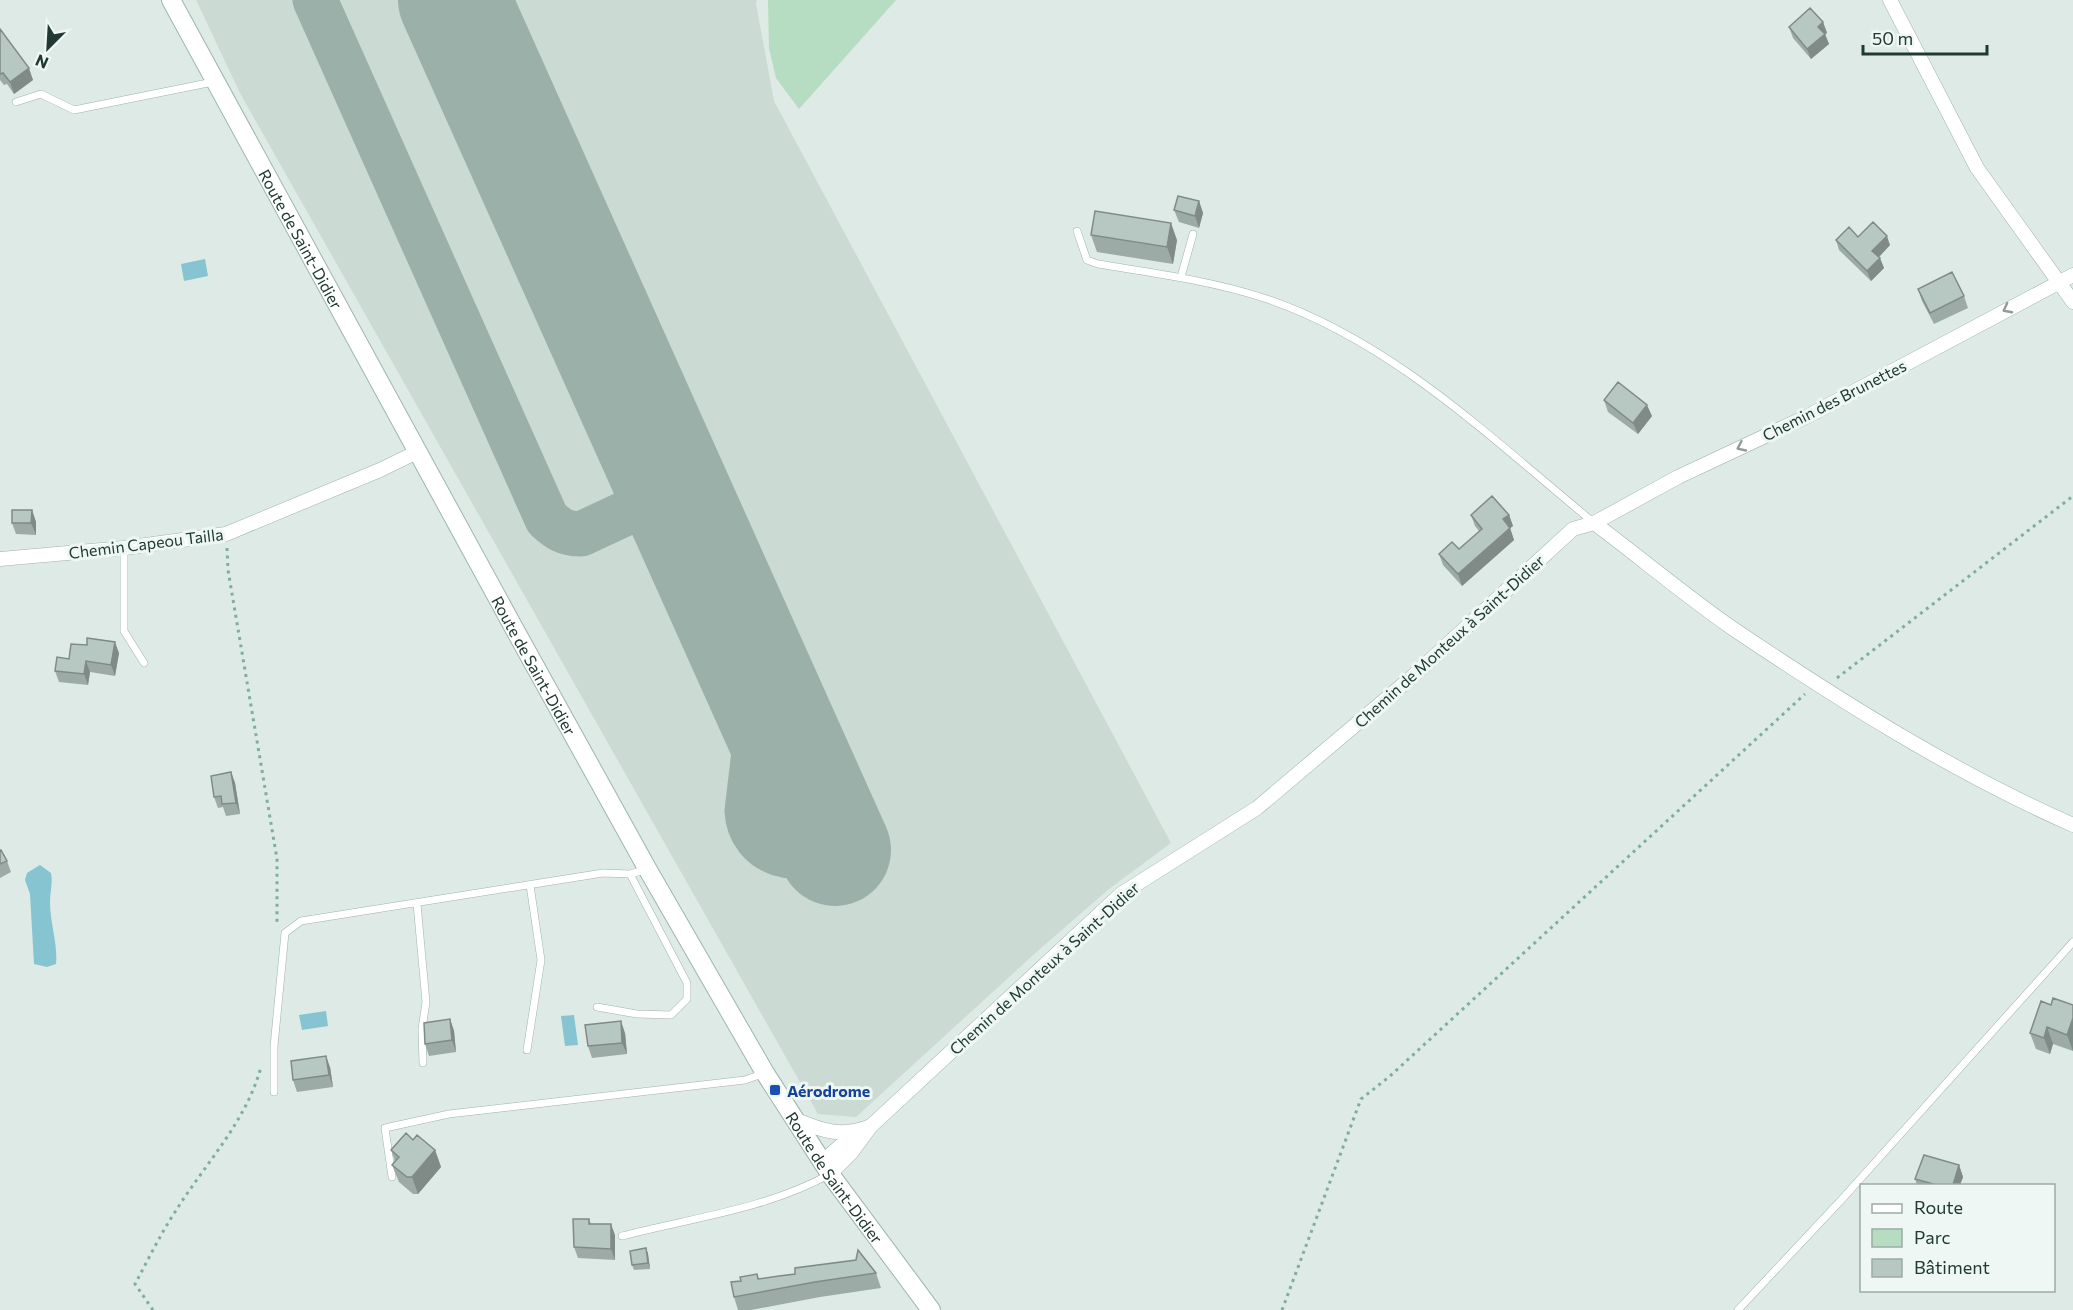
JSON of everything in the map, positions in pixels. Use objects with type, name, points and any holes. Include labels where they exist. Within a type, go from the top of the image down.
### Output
[{"type":"main road","name":"Route de Saint-Didier","points":[[171,0],[648,870],[765,1073],[826,1168],[930,1310]]},
{"type":"street","points":[[1890,0],[1977,168],[2073,302]]},
{"type":"street","name":"Chemin des Brunettes","points":[[1594,523],[1678,477],[1808,416],[2073,274]]},
{"type":"street","name":"Chemin Capeou Tailla","points":[[0,559],[124,548],[226,534],[380,470],[419,451]]},
{"type":"street","points":[[1594,523],[1734,629],[1818,683],[1933,753],[2073,825]]},
{"type":"street","name":"Chemin de Monteux à Saint-Didier","points":[[826,1168],[851,1153],[871,1126],[1121,894],[1257,808],[1412,677],[1573,530],[1594,523]]},
{"type":"street","name":"Chemin de Monteux à Saint-Didier","points":[[794,1119],[831,1133],[855,1133],[871,1126]]},
{"type":"street","name":"Chemin de Monteux à Saint-Didier","points":[[826,1168],[855,1133]]},
{"type":"lane","points":[[16,102],[41,94],[74,110],[215,81]]},
{"type":"lane","points":[[1077,231],[1087,260],[1098,264],[1181,277],[1267,299],[1323,322],[1368,346],[1461,413],[1594,523]]},
{"type":"lane","points":[[1181,277],[1193,234]]},
{"type":"lane","points":[[124,548],[124,631],[144,663]]},
{"type":"lane","points":[[274,1092],[274,1046],[285,933],[301,921],[603,873],[630,874],[648,870]]},
{"type":"lane","points":[[597,1007],[638,1014],[671,1015],[687,999],[687,983],[630,874]]},
{"type":"lane","points":[[527,1050],[541,960],[530,885]]},
{"type":"lane","points":[[417,904],[426,1002],[422,1029],[423,1063]]},
{"type":"lane","points":[[1738,1310],[1844,1197],[2073,942]]},
{"type":"lane","points":[[392,1177],[385,1128],[449,1114],[745,1080],[765,1073]]},
{"type":"lane","points":[[622,1236],[768,1200],[809,1185],[826,1168]]},
{"type":"path","points":[[1282,1310],[1361,1099],[1389,1077],[1818,683],[1836,679],[2073,496]]},
{"type":"path","points":[[226,534],[228,570],[277,859],[276,926]]},
{"type":"path","points":[[153,1310],[135,1284],[174,1213],[254,1092],[264,1057]]},
{"type":"shaded area","points":[[196,0],[757,0],[774,101],[1171,843],[1109,889],[1041,948],[856,1117],[818,1114],[241,95]]},
{"type":"green space","points":[[768,0],[896,0],[799,109],[776,78],[769,48]]},
{"type":"water","points":[[205,259],[208,276],[184,281],[181,264]]},
{"type":"water","points":[[40,865],[51,873],[52,877],[50,910],[56,964],[47,967],[34,964],[30,894],[25,880],[27,873]]},
{"type":"water","points":[[326,1011],[328,1026],[302,1030],[299,1015]]},
{"type":"water","points":[[574,1015],[578,1045],[565,1046],[561,1016]]},
{"type":"building","points":[[1810,8],[1823,22],[1818,27],[1825,34],[1807,49],[1789,27]]},
{"type":"building","points":[[0,29],[29,68],[10,82],[3,73],[0,74]]},
{"type":"building","points":[[1178,196],[1199,201],[1195,216],[1174,210]]},
{"type":"building","points":[[1095,211],[1171,223],[1167,247],[1091,235]]},
{"type":"building","points":[[1873,222],[1887,236],[1872,251],[1880,258],[1867,271],[1836,240],[1849,227],[1858,237]]},
{"type":"building","points":[[1952,272],[1964,296],[1930,313],[1918,289]]},
{"type":"building","points":[[1618,382],[1647,405],[1633,423],[1604,400]]},
{"type":"building","points":[[1492,496],[1509,515],[1503,519],[1510,528],[1458,574],[1439,554],[1452,542],[1459,549],[1482,529],[1471,515]]},
{"type":"building","points":[[12,510],[32,510],[31,523],[12,523]]},
{"type":"building","points":[[87,638],[115,642],[111,665],[86,661],[84,674],[55,671],[57,657],[69,659],[71,644],[87,645]]},
{"type":"building","points":[[231,772],[236,803],[222,804],[221,796],[214,797],[211,776]]},
{"type":"building","points":[[0,850],[7,861],[0,864]]},
{"type":"building","points":[[2053,998],[2073,1005],[2073,1018],[2067,1035],[2047,1027],[2044,1038],[2030,1033],[2041,1001],[2051,1005]]},
{"type":"building","points":[[450,1019],[452,1040],[425,1044],[424,1023]]},
{"type":"building","points":[[621,1021],[622,1043],[588,1046],[585,1025]]},
{"type":"building","points":[[326,1056],[329,1075],[293,1080],[291,1061]]},
{"type":"building","points":[[406,1133],[413,1140],[417,1135],[435,1150],[412,1177],[407,1177],[392,1165],[399,1157],[391,1150]]},
{"type":"building","points":[[1924,1155],[1959,1165],[1953,1184],[1933,1184],[1915,1179]]},
{"type":"building","points":[[573,1219],[589,1219],[589,1224],[611,1224],[611,1249],[574,1247]]},
{"type":"building","points":[[646,1248],[648,1263],[632,1265],[630,1251]]},
{"type":"building","points":[[858,1250],[876,1273],[734,1297],[731,1282],[741,1281],[740,1277],[757,1274],[758,1279],[795,1274],[795,1268],[856,1260]]},
{"type":"taxiway","points":[[315,0],[547,519],[562,530],[581,534],[673,491]]},
{"type":"taxiway","points":[[762,685],[747,811],[750,826],[767,848],[779,854],[792,856],[805,854],[817,847],[828,836]]},
{"type":"runway","points":[[454,0],[835,850]]},
{"type":"place","name":"Aérodrome","points":[[775,1090]]}]
